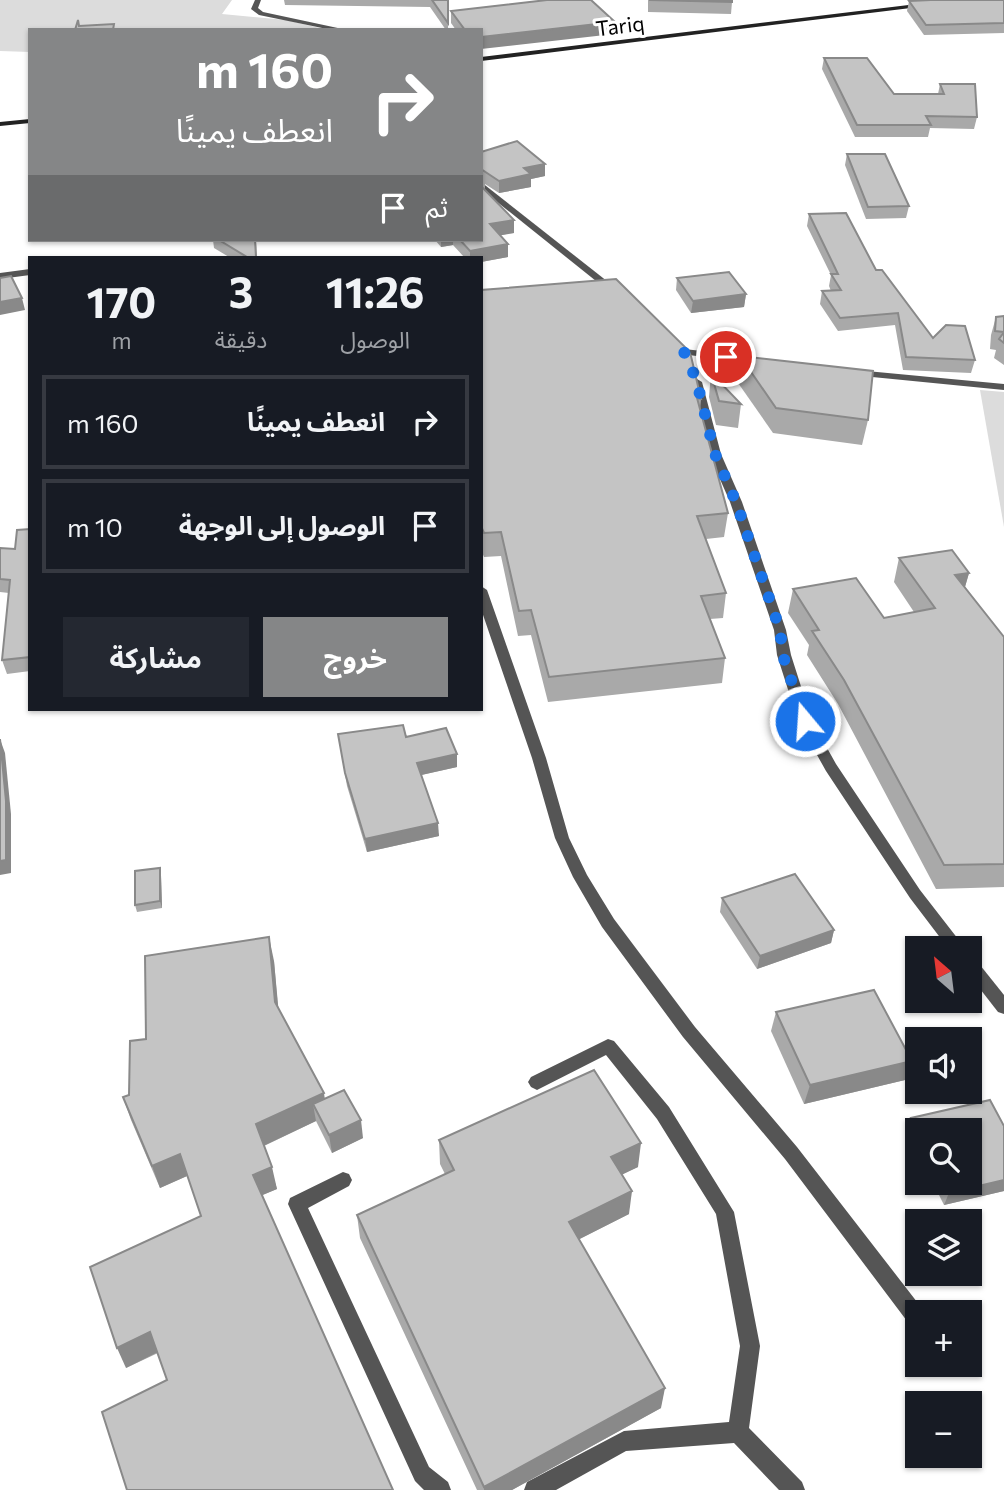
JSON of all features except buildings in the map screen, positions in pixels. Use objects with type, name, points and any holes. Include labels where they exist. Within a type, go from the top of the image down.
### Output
[{"type":"main road","name":"Tariq","points":[[483,59],[936,4]]},
{"type":"main road","points":[[0,124],[28,121]]},
{"type":"street","points":[[258,0],[254,9],[261,14],[334,28]]},
{"type":"street","points":[[483,187],[620,296],[603,295]]},
{"type":"street","points":[[0,276],[28,272]]},
{"type":"street","points":[[769,362],[680,349],[692,368],[715,454],[736,502],[776,618],[783,656],[805,721],[831,767],[915,894],[948,936]]},
{"type":"street","points":[[845,372],[1004,387]]},
{"type":"street","points":[[483,596],[539,758],[562,838],[608,923],[689,1032],[791,1153],[905,1302]]},
{"type":"street","points":[[982,980],[1004,1007]]},
{"type":"street","points":[[537,1082],[608,1046],[663,1113],[725,1212],[750,1346],[738,1432]]},
{"type":"street","points":[[342,1180],[297,1204],[422,1474],[440,1490]]},
{"type":"street","points":[[535,1490],[624,1441],[738,1432]]},
{"type":"street","points":[[738,1432],[794,1490]]},
{"type":"shaded area","points":[[0,0],[232,0],[222,14],[286,20],[320,28],[28,28],[28,52],[0,51]]},
{"type":"shaded area","points":[[980,390],[1004,392],[1004,527]]},
{"type":"route","points":[[726,357],[684,352],[696,379],[715,454],[736,502],[780,630],[783,656],[805,721]]}]
